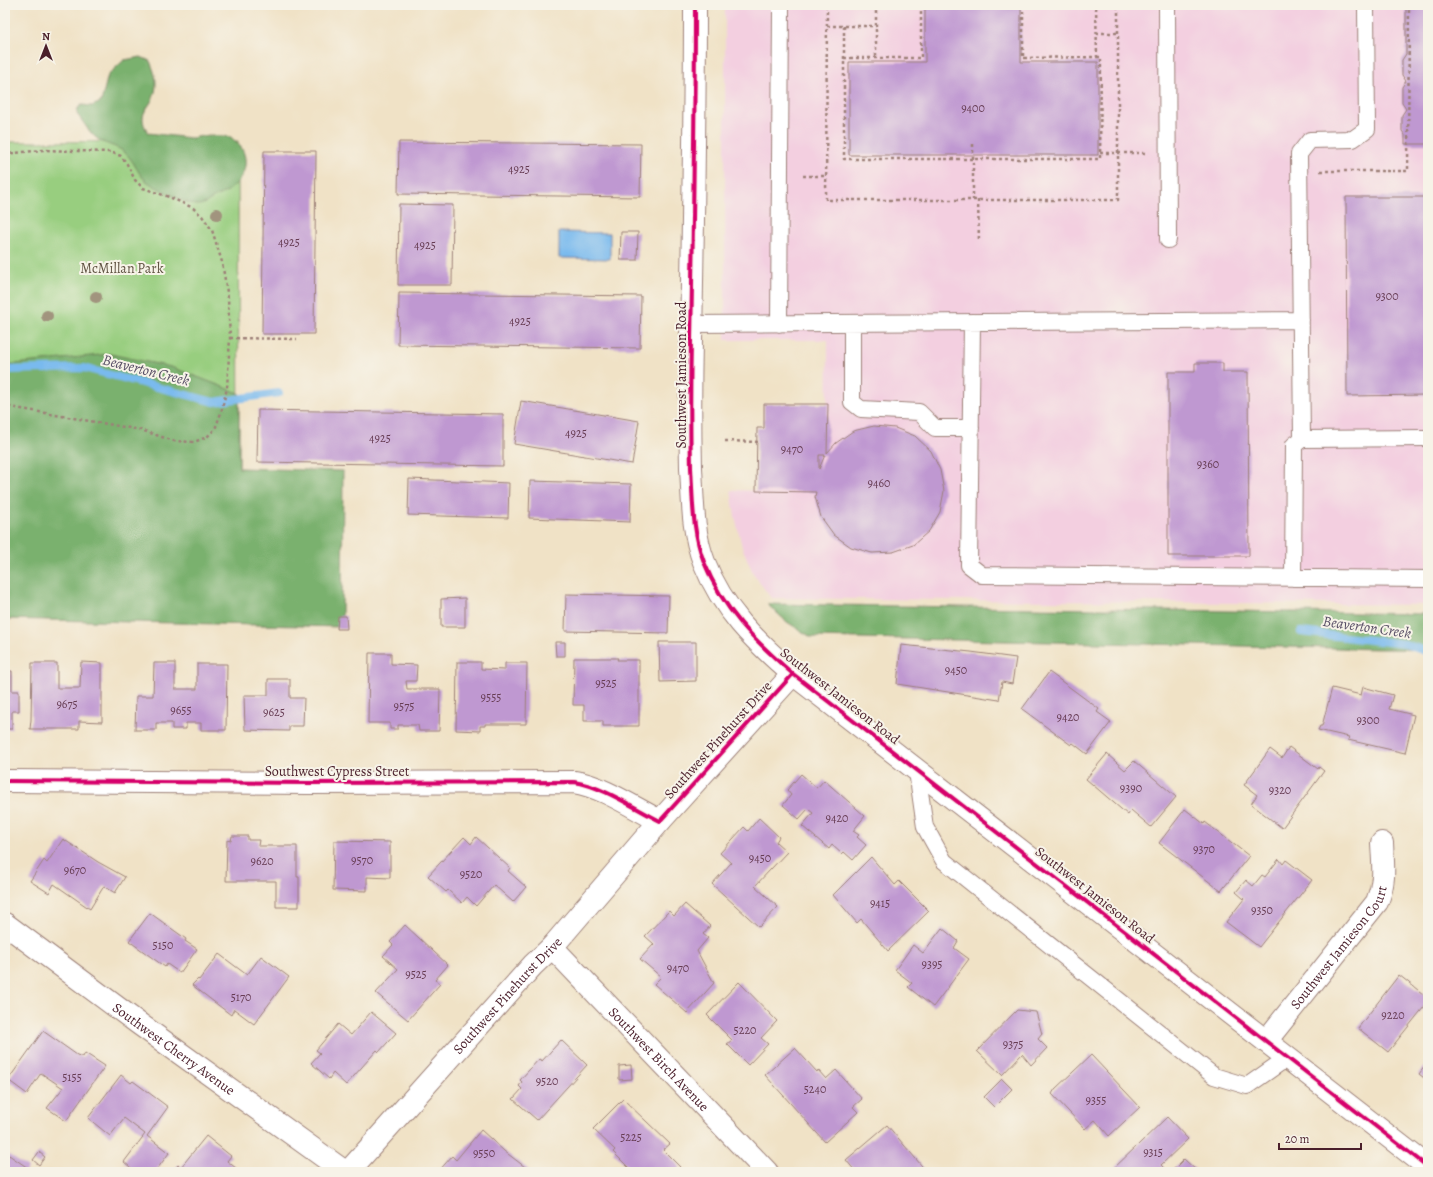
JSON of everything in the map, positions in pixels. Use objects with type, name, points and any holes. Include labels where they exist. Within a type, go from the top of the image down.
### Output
[{"type":"street","name":"Southwest Jamieson Road","points":[[694,5],[695,120],[690,403],[693,514],[697,538],[704,562],[719,594],[751,636],[793,674],[1428,1167]]},
{"type":"street","name":"Southwest Pinehurst Drive","points":[[346,1172],[533,965],[552,947],[660,822],[793,674]]},
{"type":"street","name":"Southwest Cypress Street","points":[[5,781],[308,783],[574,782],[586,784],[598,789],[660,822]]},
{"type":"street","name":"Southwest Jamieson Court","points":[[1266,1041],[1377,902],[1382,890],[1384,876],[1382,842]]},
{"type":"street","name":"Southwest Cherry Avenue","points":[[5,924],[138,1023],[346,1172]]},
{"type":"street","name":"Southwest Birch Avenue","points":[[552,947],[767,1172]]},
{"type":"lane","points":[[779,324],[781,5]]},
{"type":"lane","points":[[1167,5],[1168,240]]},
{"type":"lane","points":[[1302,439],[1299,154],[1310,140],[1353,140],[1367,128],[1366,5]]},
{"type":"lane","points":[[691,324],[1301,320]]},
{"type":"lane","points":[[972,322],[969,565],[982,575],[1428,579]]},
{"type":"lane","points":[[852,323],[852,402],[861,408],[919,412],[935,428],[971,428]]},
{"type":"lane","points":[[1293,578],[1294,445],[1302,439],[1428,438]]},
{"type":"lane","points":[[917,771],[925,827],[944,861],[1214,1076],[1247,1086],[1287,1058]]},
{"type":"path","points":[[827,5],[826,200],[1118,200],[1118,5]]},
{"type":"path","points":[[876,5],[876,58]]},
{"type":"path","points":[[844,58],[921,58],[921,5]]},
{"type":"path","points":[[844,26],[844,159],[1100,159],[1101,57],[1023,58],[1023,5]]},
{"type":"path","points":[[1096,5],[1097,57]]},
{"type":"path","points":[[827,26],[876,26]]},
{"type":"path","points":[[1096,34],[1118,34]]},
{"type":"path","points":[[973,144],[973,200]]},
{"type":"path","points":[[5,154],[43,150],[110,152],[121,156],[128,164],[135,180],[143,188],[169,197],[193,208],[202,216],[212,230],[222,262],[228,298],[230,338],[227,388],[221,413],[215,429],[206,437],[194,442],[174,441],[141,430],[5,406]]},
{"type":"path","points":[[1100,153],[1168,153]]},
{"type":"path","points":[[978,200],[979,242]]},
{"type":"path","points":[[230,338],[298,339]]},
{"type":"path","points":[[724,441],[761,442]]},
{"type":"shaded area","points":[[725,5],[1428,5],[1428,605],[771,598],[753,573],[742,547],[731,490],[819,492],[819,455],[827,455],[828,340],[725,340]]},
{"type":"green space","points":[[141,57],[150,61],[156,80],[156,88],[153,98],[143,115],[144,126],[148,133],[191,138],[209,135],[231,137],[243,151],[245,157],[244,169],[236,184],[226,192],[203,204],[198,205],[187,202],[170,195],[148,182],[141,176],[127,155],[118,148],[96,138],[77,114],[78,108],[82,105],[92,106],[101,102],[108,75],[124,60]]},
{"type":"green space","name":"McMillan Park","points":[[238,141],[239,468],[5,463],[5,142]]},
{"type":"green space","points":[[110,354],[171,367],[239,393],[239,468],[343,471],[342,627],[5,619],[5,365]]},
{"type":"green space","points":[[767,604],[1428,614],[1428,650],[811,637],[787,622]]},
{"type":"water","points":[[559,232],[610,233],[610,259],[559,258]]},
{"type":"building","points":[[925,5],[1021,5],[1021,62],[1098,62],[1098,155],[849,155],[849,62],[925,62]]},
{"type":"building","points":[[1406,5],[1428,5],[1428,144],[1405,144],[1405,135],[1402,131],[1402,115],[1406,109],[1402,103],[1402,87],[1406,81],[1402,75],[1402,60],[1406,54]]},
{"type":"building","points":[[399,142],[641,144],[640,197],[398,194]]},
{"type":"building","points":[[264,151],[316,151],[314,334],[262,334]]},
{"type":"building","points":[[1346,197],[1428,197],[1428,395],[1347,396]]},
{"type":"building","points":[[399,204],[453,205],[452,285],[398,285]]},
{"type":"building","points":[[621,232],[638,232],[637,260],[620,260]]},
{"type":"building","points":[[399,293],[641,296],[640,348],[398,345]]},
{"type":"building","points":[[1195,363],[1223,363],[1223,372],[1248,372],[1249,556],[1168,556],[1168,372],[1195,372]]},
{"type":"building","points":[[521,401],[639,421],[632,464],[514,444]]},
{"type":"building","points":[[764,404],[828,404],[827,453],[836,443],[853,431],[874,426],[895,428],[915,436],[931,451],[940,470],[944,491],[940,512],[929,531],[913,545],[893,552],[872,553],[851,547],[834,535],[821,517],[815,497],[816,492],[756,491],[757,428],[764,428]],"holes":[[[819,455],[825,455],[819,469]]]},
{"type":"building","points":[[258,410],[503,414],[503,466],[257,462]]},
{"type":"building","points":[[409,479],[509,483],[508,518],[408,515]]},
{"type":"building","points":[[530,481],[631,484],[630,522],[529,518]]},
{"type":"building","points":[[566,594],[669,596],[668,633],[565,631]]},
{"type":"building","points":[[465,598],[465,627],[441,627],[441,599]]},
{"type":"building","points":[[338,616],[346,616],[347,629],[337,629]]},
{"type":"building","points":[[555,642],[565,642],[565,656],[556,656]]},
{"type":"building","points":[[659,642],[696,642],[696,681],[660,682]]},
{"type":"building","points":[[901,645],[1016,658],[1012,684],[1002,682],[999,700],[897,684]]},
{"type":"building","points":[[369,653],[391,653],[391,664],[417,665],[416,681],[406,681],[407,689],[440,689],[439,731],[419,731],[418,725],[398,725],[398,729],[390,729],[390,723],[368,723]]},
{"type":"building","points":[[574,658],[618,658],[617,660],[639,660],[639,726],[603,726],[603,721],[584,721],[584,705],[573,705]]},
{"type":"building","points":[[81,662],[102,663],[102,722],[79,721],[79,729],[30,729],[32,663],[57,663],[57,688],[80,688]]},
{"type":"building","points":[[457,662],[481,662],[481,669],[505,670],[505,663],[527,663],[526,724],[485,724],[485,726],[480,726],[480,731],[456,730]]},
{"type":"building","points":[[154,663],[175,663],[175,689],[197,689],[197,664],[227,664],[226,730],[201,730],[201,723],[186,723],[186,729],[172,729],[172,723],[156,723],[156,730],[135,730],[136,696],[153,696]]},
{"type":"building","points":[[5,671],[12,671],[12,691],[19,691],[19,711],[12,711],[12,729],[5,729]]},
{"type":"building","points":[[1049,672],[1099,709],[1097,712],[1111,722],[1087,754],[1073,743],[1071,745],[1022,709]]},
{"type":"building","points":[[268,679],[290,679],[290,698],[304,698],[303,726],[289,726],[289,731],[245,730],[244,695],[268,695]]},
{"type":"building","points":[[1363,687],[1393,695],[1389,709],[1414,715],[1405,753],[1348,740],[1349,737],[1318,730],[1320,726],[1322,726],[1332,688],[1361,695]]},
{"type":"building","points":[[1289,747],[1318,769],[1319,767],[1324,771],[1282,828],[1251,804],[1257,795],[1244,785],[1270,749],[1282,758]]},
{"type":"building","points":[[1107,754],[1125,770],[1134,761],[1176,797],[1151,827],[1131,810],[1128,815],[1086,779]]},
{"type":"building","points":[[801,774],[817,788],[824,780],[865,816],[853,831],[859,835],[857,837],[866,845],[853,860],[844,852],[842,854],[832,845],[829,849],[802,826],[813,813],[808,809],[799,819],[783,805],[791,795],[787,790]]},
{"type":"building","points":[[1185,809],[1204,824],[1205,822],[1249,856],[1221,891],[1159,843]]},
{"type":"building","points":[[759,818],[779,837],[776,842],[787,852],[755,886],[778,907],[759,927],[712,884],[731,863],[720,853],[744,827],[748,831]]},
{"type":"building","points":[[232,836],[248,836],[248,840],[259,840],[258,846],[297,846],[299,907],[276,907],[276,881],[226,881],[227,840],[231,841]]},
{"type":"building","points":[[464,837],[471,844],[476,837],[510,868],[508,871],[526,887],[513,902],[494,885],[476,906],[467,897],[462,903],[448,890],[446,892],[428,876]]},
{"type":"building","points":[[63,839],[98,862],[125,877],[115,893],[104,886],[90,909],[54,884],[49,893],[30,881],[44,860],[47,863]]},
{"type":"building","points":[[334,841],[390,842],[390,878],[367,877],[367,891],[333,890]]},
{"type":"building","points":[[871,857],[895,885],[899,881],[929,911],[888,951],[861,919],[857,923],[833,895]]},
{"type":"building","points":[[1279,859],[1283,864],[1286,860],[1312,880],[1259,947],[1226,922],[1244,899],[1236,892],[1246,880],[1253,886],[1262,875],[1265,877]]},
{"type":"building","points":[[685,904],[710,926],[703,934],[708,938],[697,951],[714,983],[687,1013],[654,984],[661,977],[640,959],[654,944],[645,936],[669,911],[674,916]]},
{"type":"building","points":[[150,913],[186,939],[185,941],[197,949],[180,973],[167,964],[165,967],[129,941]]},
{"type":"building","points":[[405,925],[448,965],[435,980],[440,984],[408,1020],[376,993],[398,969],[383,956],[393,945],[390,942]]},
{"type":"building","points":[[942,928],[958,941],[954,948],[969,959],[933,1007],[908,987],[912,983],[895,970],[913,945],[923,953]]},
{"type":"building","points":[[219,954],[247,975],[261,956],[289,977],[254,1024],[234,1009],[231,1015],[192,985],[198,979],[199,980]]},
{"type":"building","points":[[1399,975],[1428,998],[1428,1002],[1388,1052],[1358,1028]]},
{"type":"building","points":[[739,982],[777,1021],[761,1038],[768,1044],[748,1065],[727,1044],[732,1040],[707,1015]]},
{"type":"building","points":[[1017,1010],[1036,1012],[1042,1034],[1038,1039],[1047,1048],[1031,1065],[1022,1054],[1002,1075],[977,1051]]},
{"type":"building","points":[[371,1012],[396,1033],[379,1052],[377,1050],[346,1085],[333,1073],[329,1079],[311,1063],[320,1053],[316,1050],[338,1024],[351,1035]]},
{"type":"building","points":[[43,1031],[77,1055],[83,1057],[85,1053],[105,1066],[66,1121],[47,1108],[63,1088],[41,1073],[27,1094],[8,1080]]},
{"type":"building","points":[[561,1040],[587,1065],[537,1120],[513,1099],[522,1089],[519,1086],[522,1082],[520,1080],[539,1059],[542,1061]]},
{"type":"building","points":[[795,1048],[817,1072],[818,1070],[826,1079],[836,1070],[862,1099],[853,1107],[858,1112],[825,1142],[765,1075]]},
{"type":"building","points":[[1091,1055],[1140,1107],[1109,1136],[1095,1120],[1085,1129],[1052,1094],[1055,1089]]},
{"type":"building","points":[[1428,1062],[1428,1081],[1419,1074]]},
{"type":"building","points":[[631,1065],[632,1079],[619,1080],[619,1066]]},
{"type":"building","points":[[121,1075],[131,1083],[133,1081],[168,1107],[147,1136],[169,1153],[155,1172],[136,1172],[124,1162],[145,1134],[124,1118],[110,1136],[88,1118]]},
{"type":"building","points":[[1002,1079],[1012,1089],[994,1107],[984,1097]]},
{"type":"building","points":[[623,1099],[670,1144],[663,1150],[680,1167],[676,1172],[633,1172],[613,1152],[615,1150],[593,1129]]},
{"type":"building","points":[[1167,1117],[1188,1139],[1161,1165],[1168,1172],[1111,1171]]},
{"type":"building","points":[[887,1125],[927,1172],[856,1172],[846,1160]]},
{"type":"building","points":[[481,1130],[504,1151],[529,1170],[526,1172],[438,1172],[452,1156],[456,1160]]},
{"type":"building","points":[[206,1136],[231,1156],[227,1161],[241,1172],[172,1172],[178,1165],[181,1167]]},
{"type":"building","points":[[39,1152],[45,1157],[39,1165],[33,1160]]},
{"type":"building","points":[[9,1155],[28,1168],[25,1172],[5,1172],[5,1161]]},
{"type":"building","points":[[1184,1159],[1198,1172],[1171,1172]]},
{"type":"waterway","name":"Beaverton Creek","points":[[5,370],[84,368],[214,402],[279,393]]},
{"type":"waterway","name":"Beaverton Creek","points":[[1301,632],[1405,644],[1428,652]]},
{"type":"cycle path","points":[[695,5],[690,388],[691,468],[697,539],[704,562],[720,595],[730,610],[765,649],[793,674],[1428,1167]]},
{"type":"cycle path","points":[[5,781],[308,783],[574,782],[596,788],[660,821],[793,674]]}]
